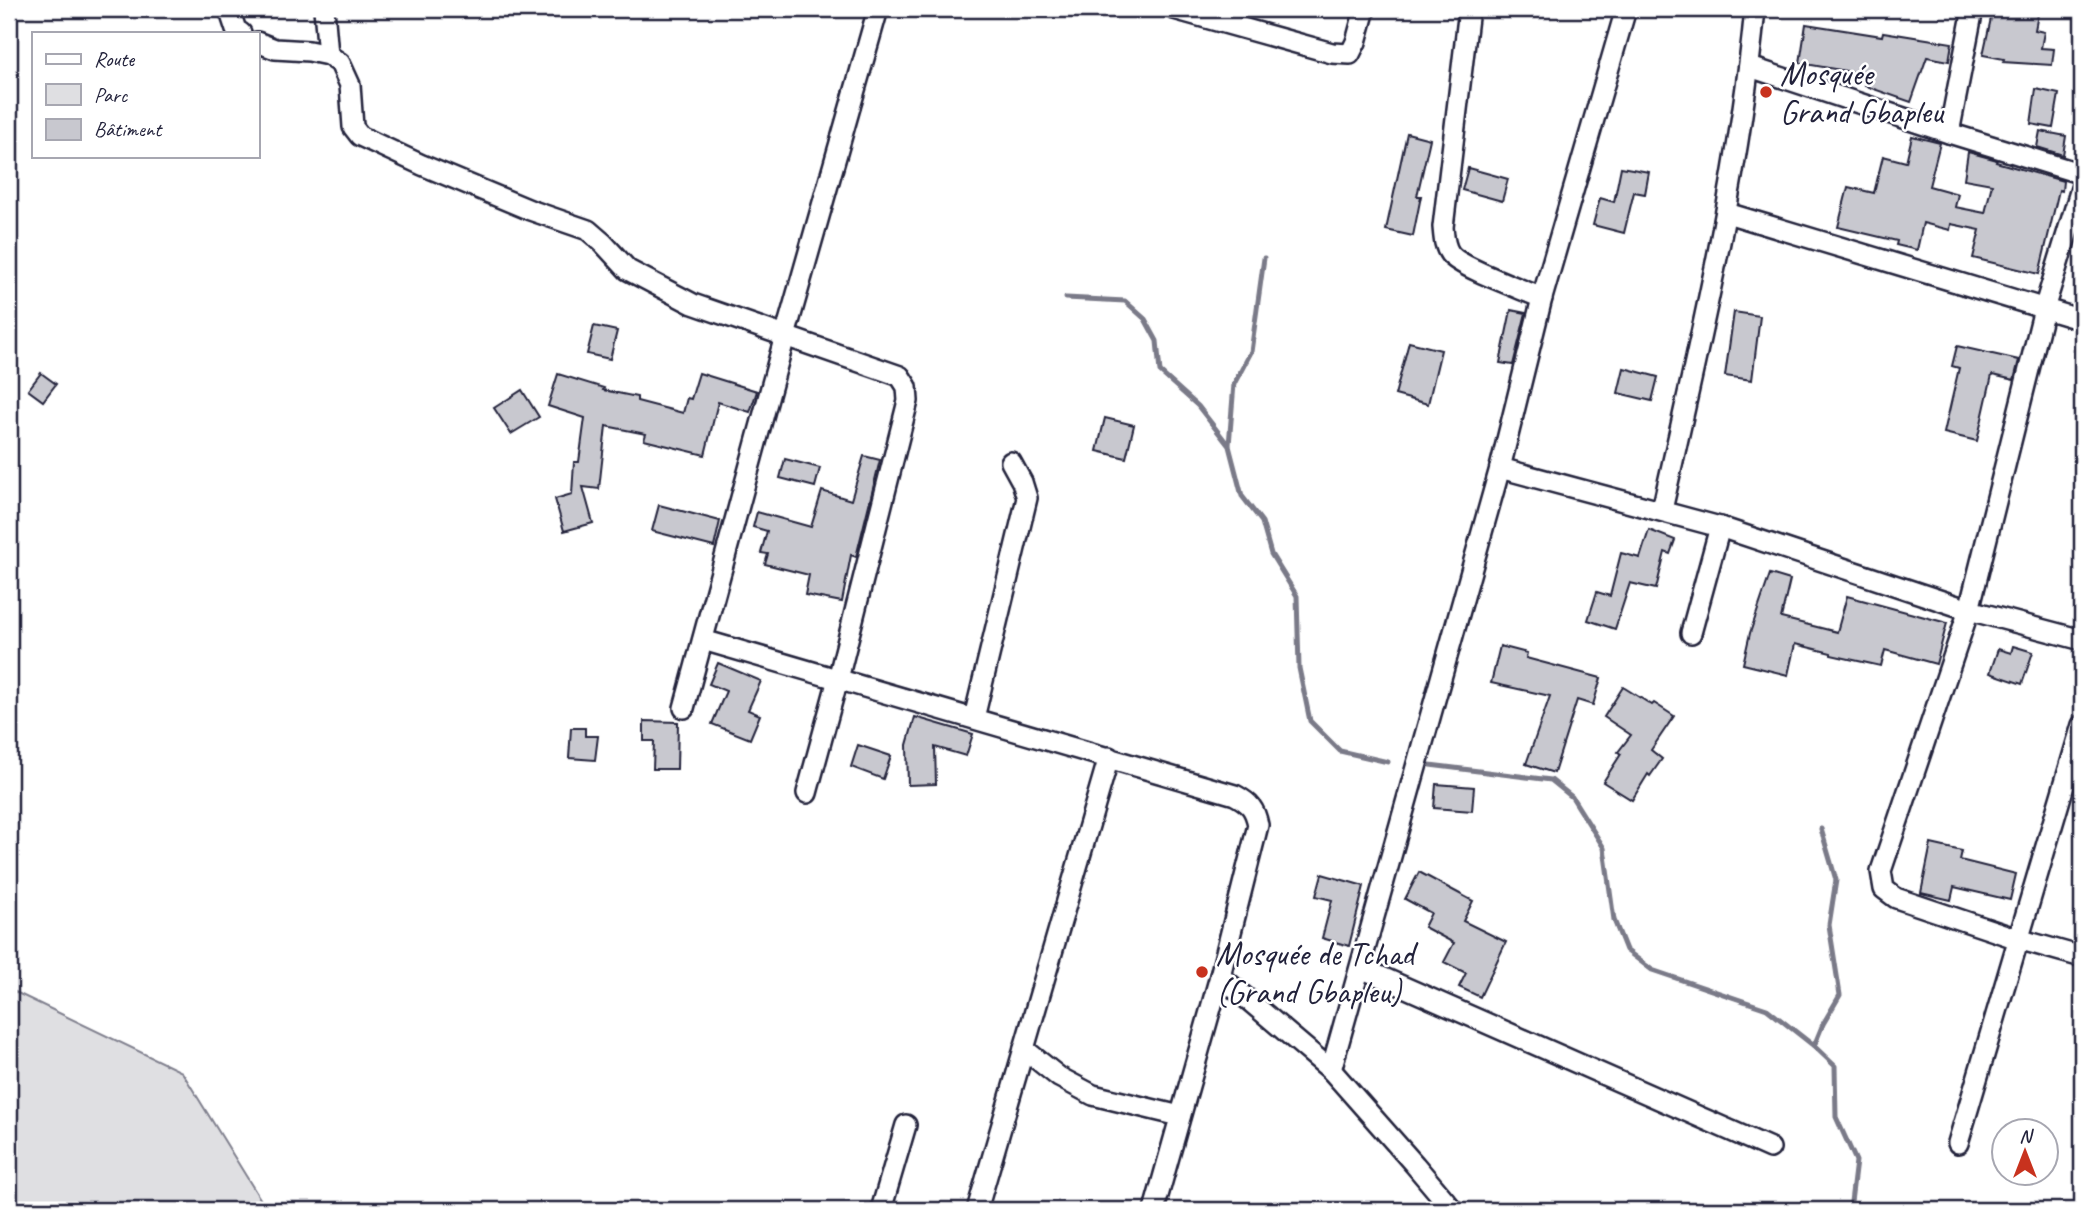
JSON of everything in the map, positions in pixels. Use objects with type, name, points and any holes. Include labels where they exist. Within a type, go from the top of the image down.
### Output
[{"type":"street","points":[[229,9],[236,30],[239,32]]},
{"type":"street","points":[[324,9],[328,55]]},
{"type":"street","points":[[684,708],[785,336],[878,9]]},
{"type":"street","points":[[1174,9],[1201,12],[1332,53],[1350,54],[1365,9]]},
{"type":"street","points":[[1469,9],[1443,227],[1444,241],[1451,255],[1465,264],[1542,298]]},
{"type":"street","points":[[1331,1070],[1500,468],[1542,298],[1626,9]]},
{"type":"street","points":[[1662,510],[1727,213],[1750,67],[1755,9]]},
{"type":"street","points":[[1949,133],[1973,9]]},
{"type":"street","points":[[259,43],[275,49],[328,55],[341,63],[350,85],[353,127],[360,136],[506,200],[588,230],[628,271],[693,304],[901,376],[907,387],[908,401],[807,793]]},
{"type":"street","points":[[1750,67],[1949,133],[2082,173]]},
{"type":"street","points":[[2082,185],[2044,309],[1969,610],[1881,871],[1884,889],[1896,898],[2018,939],[2082,957]]},
{"type":"street","points":[[1727,213],[2082,320]]},
{"type":"street","points":[[974,718],[1027,498],[1011,462]]},
{"type":"street","points":[[1500,468],[1720,527],[1969,610],[2082,639]]},
{"type":"street","points":[[1691,633],[1720,527]]},
{"type":"street","points":[[703,639],[1236,794],[1255,810],[1258,825],[1220,976],[1154,1210]]},
{"type":"street","points":[[1958,1143],[2082,725]]},
{"type":"street","points":[[977,1210],[1109,757]]},
{"type":"street","points":[[1361,968],[1770,1148]]},
{"type":"street","points":[[1220,976],[1331,1070],[1453,1210]]},
{"type":"street","points":[[1024,1049],[1059,1077],[1093,1095],[1181,1116]]},
{"type":"street","points":[[881,1210],[906,1125]]},
{"type":"green space","points":[[9,989],[182,1072],[267,1210],[9,1210]]},
{"type":"building","points":[[1993,9],[2039,9],[2035,30],[2044,32],[2041,48],[2054,49],[2052,65],[2003,62],[2004,59],[1983,55]]},
{"type":"building","points":[[1806,24],[1952,43],[1949,61],[1927,57],[1911,102],[1865,86],[1869,75],[1800,63]]},
{"type":"building","points":[[2036,89],[2059,94],[2053,128],[2031,124]]},
{"type":"building","points":[[2040,131],[2066,136],[2063,155],[2037,147]]},
{"type":"building","points":[[1407,133],[1430,139],[1417,196],[1421,196],[1413,236],[1386,230]]},
{"type":"building","points":[[1912,136],[1940,143],[1929,186],[1958,194],[1955,207],[1985,213],[1992,184],[1964,179],[1968,152],[2063,181],[2039,274],[1973,258],[1980,230],[1951,224],[1950,230],[1923,223],[1917,250],[1896,245],[1897,241],[1838,227],[1848,187],[1874,193],[1883,156],[1906,162]]},
{"type":"building","points":[[1621,167],[1649,172],[1645,194],[1634,192],[1624,233],[1593,225],[1600,198],[1614,202]]},
{"type":"building","points":[[1468,168],[1508,179],[1502,201],[1462,190]]},
{"type":"building","points":[[1511,310],[1526,313],[1513,365],[1500,363]]},
{"type":"building","points":[[1734,312],[1760,316],[1752,380],[1725,376]]},
{"type":"building","points":[[594,326],[617,331],[610,359],[587,354]]},
{"type":"building","points":[[1409,342],[1441,350],[1428,404],[1395,395]]},
{"type":"building","points":[[1957,346],[2019,360],[2014,380],[1992,375],[1977,441],[1944,433],[1959,368],[1952,366]]},
{"type":"building","points":[[1624,368],[1658,377],[1652,401],[1618,393]]},
{"type":"building","points":[[41,373],[56,384],[43,401],[28,390]]},
{"type":"building","points":[[699,373],[757,391],[750,412],[718,402],[705,455],[644,440],[646,434],[606,426],[599,489],[583,487],[593,523],[564,531],[555,499],[572,494],[574,462],[579,462],[585,418],[548,406],[558,374],[604,388],[603,390],[637,397],[637,401],[683,413],[687,398],[691,399]]},
{"type":"building","points":[[522,390],[539,417],[511,434],[494,408]]},
{"type":"building","points":[[1105,418],[1134,425],[1126,458],[1097,451]]},
{"type":"building","points":[[864,456],[880,460],[856,557],[851,555],[842,602],[805,595],[809,575],[765,564],[768,554],[761,553],[767,531],[753,527],[757,512],[811,527],[822,491],[851,500]]},
{"type":"building","points":[[785,459],[820,468],[815,487],[780,478]]},
{"type":"building","points":[[659,505],[720,521],[714,547],[652,531]]},
{"type":"building","points":[[1649,530],[1675,540],[1670,554],[1665,552],[1656,589],[1630,583],[1615,629],[1588,620],[1597,592],[1610,596],[1621,553],[1640,558]]},
{"type":"building","points":[[1770,574],[1790,580],[1781,618],[1837,632],[1847,596],[1947,623],[1936,664],[1885,650],[1881,666],[1795,644],[1788,675],[1743,664],[1750,633]]},
{"type":"building","points":[[1500,646],[1527,653],[1526,658],[1601,678],[1593,705],[1577,700],[1554,773],[1526,764],[1550,696],[1491,683]]},
{"type":"building","points":[[2013,646],[2033,652],[2022,684],[1990,673],[1998,649],[2011,653]]},
{"type":"building","points":[[718,663],[761,681],[748,710],[760,715],[750,739],[712,724],[726,691],[709,684]]},
{"type":"building","points":[[1623,687],[1674,716],[1651,750],[1662,759],[1650,776],[1648,774],[1632,800],[1603,782],[1621,754],[1618,752],[1631,735],[1604,717]]},
{"type":"building","points":[[915,717],[973,734],[966,756],[935,747],[936,784],[908,785],[907,745]]},
{"type":"building","points":[[644,721],[678,722],[677,769],[653,769],[654,741],[644,741]]},
{"type":"building","points":[[571,728],[585,728],[585,736],[598,736],[595,760],[569,758]]},
{"type":"building","points":[[858,745],[891,756],[883,779],[851,767]]},
{"type":"building","points":[[1436,784],[1474,787],[1472,811],[1434,808]]},
{"type":"building","points":[[1931,844],[1962,851],[1960,860],[2016,874],[2010,900],[1954,887],[1951,900],[1921,893]]},
{"type":"building","points":[[1419,872],[1473,901],[1463,921],[1506,942],[1480,997],[1459,987],[1466,973],[1444,962],[1454,943],[1424,927],[1431,913],[1405,899]]},
{"type":"building","points":[[1322,874],[1364,886],[1349,946],[1322,938],[1332,900],[1316,896]]},
{"type":"waterway","points":[[1229,445],[1234,384],[1251,352],[1264,258]]},
{"type":"waterway","points":[[1066,298],[1125,301],[1145,319],[1157,341],[1160,372],[1198,406],[1229,446],[1242,496],[1262,522],[1271,554],[1297,596],[1299,668],[1310,721],[1340,751],[1388,762]]},
{"type":"waterway","points":[[1430,765],[1551,780],[1572,797],[1604,848],[1614,920],[1626,950],[1652,970],[1767,1009],[1835,1066],[1836,1117],[1856,1161],[1850,1210]]},
{"type":"waterway","points":[[1814,1046],[1840,995],[1829,925],[1836,880],[1821,829]]},
{"type":"place","name":"Mosquée Grand Gbapleu","points":[[1766,92]]},
{"type":"place","name":"Mosquée de Tchad (Grand Gbapleu)","points":[[1202,972]]}]
